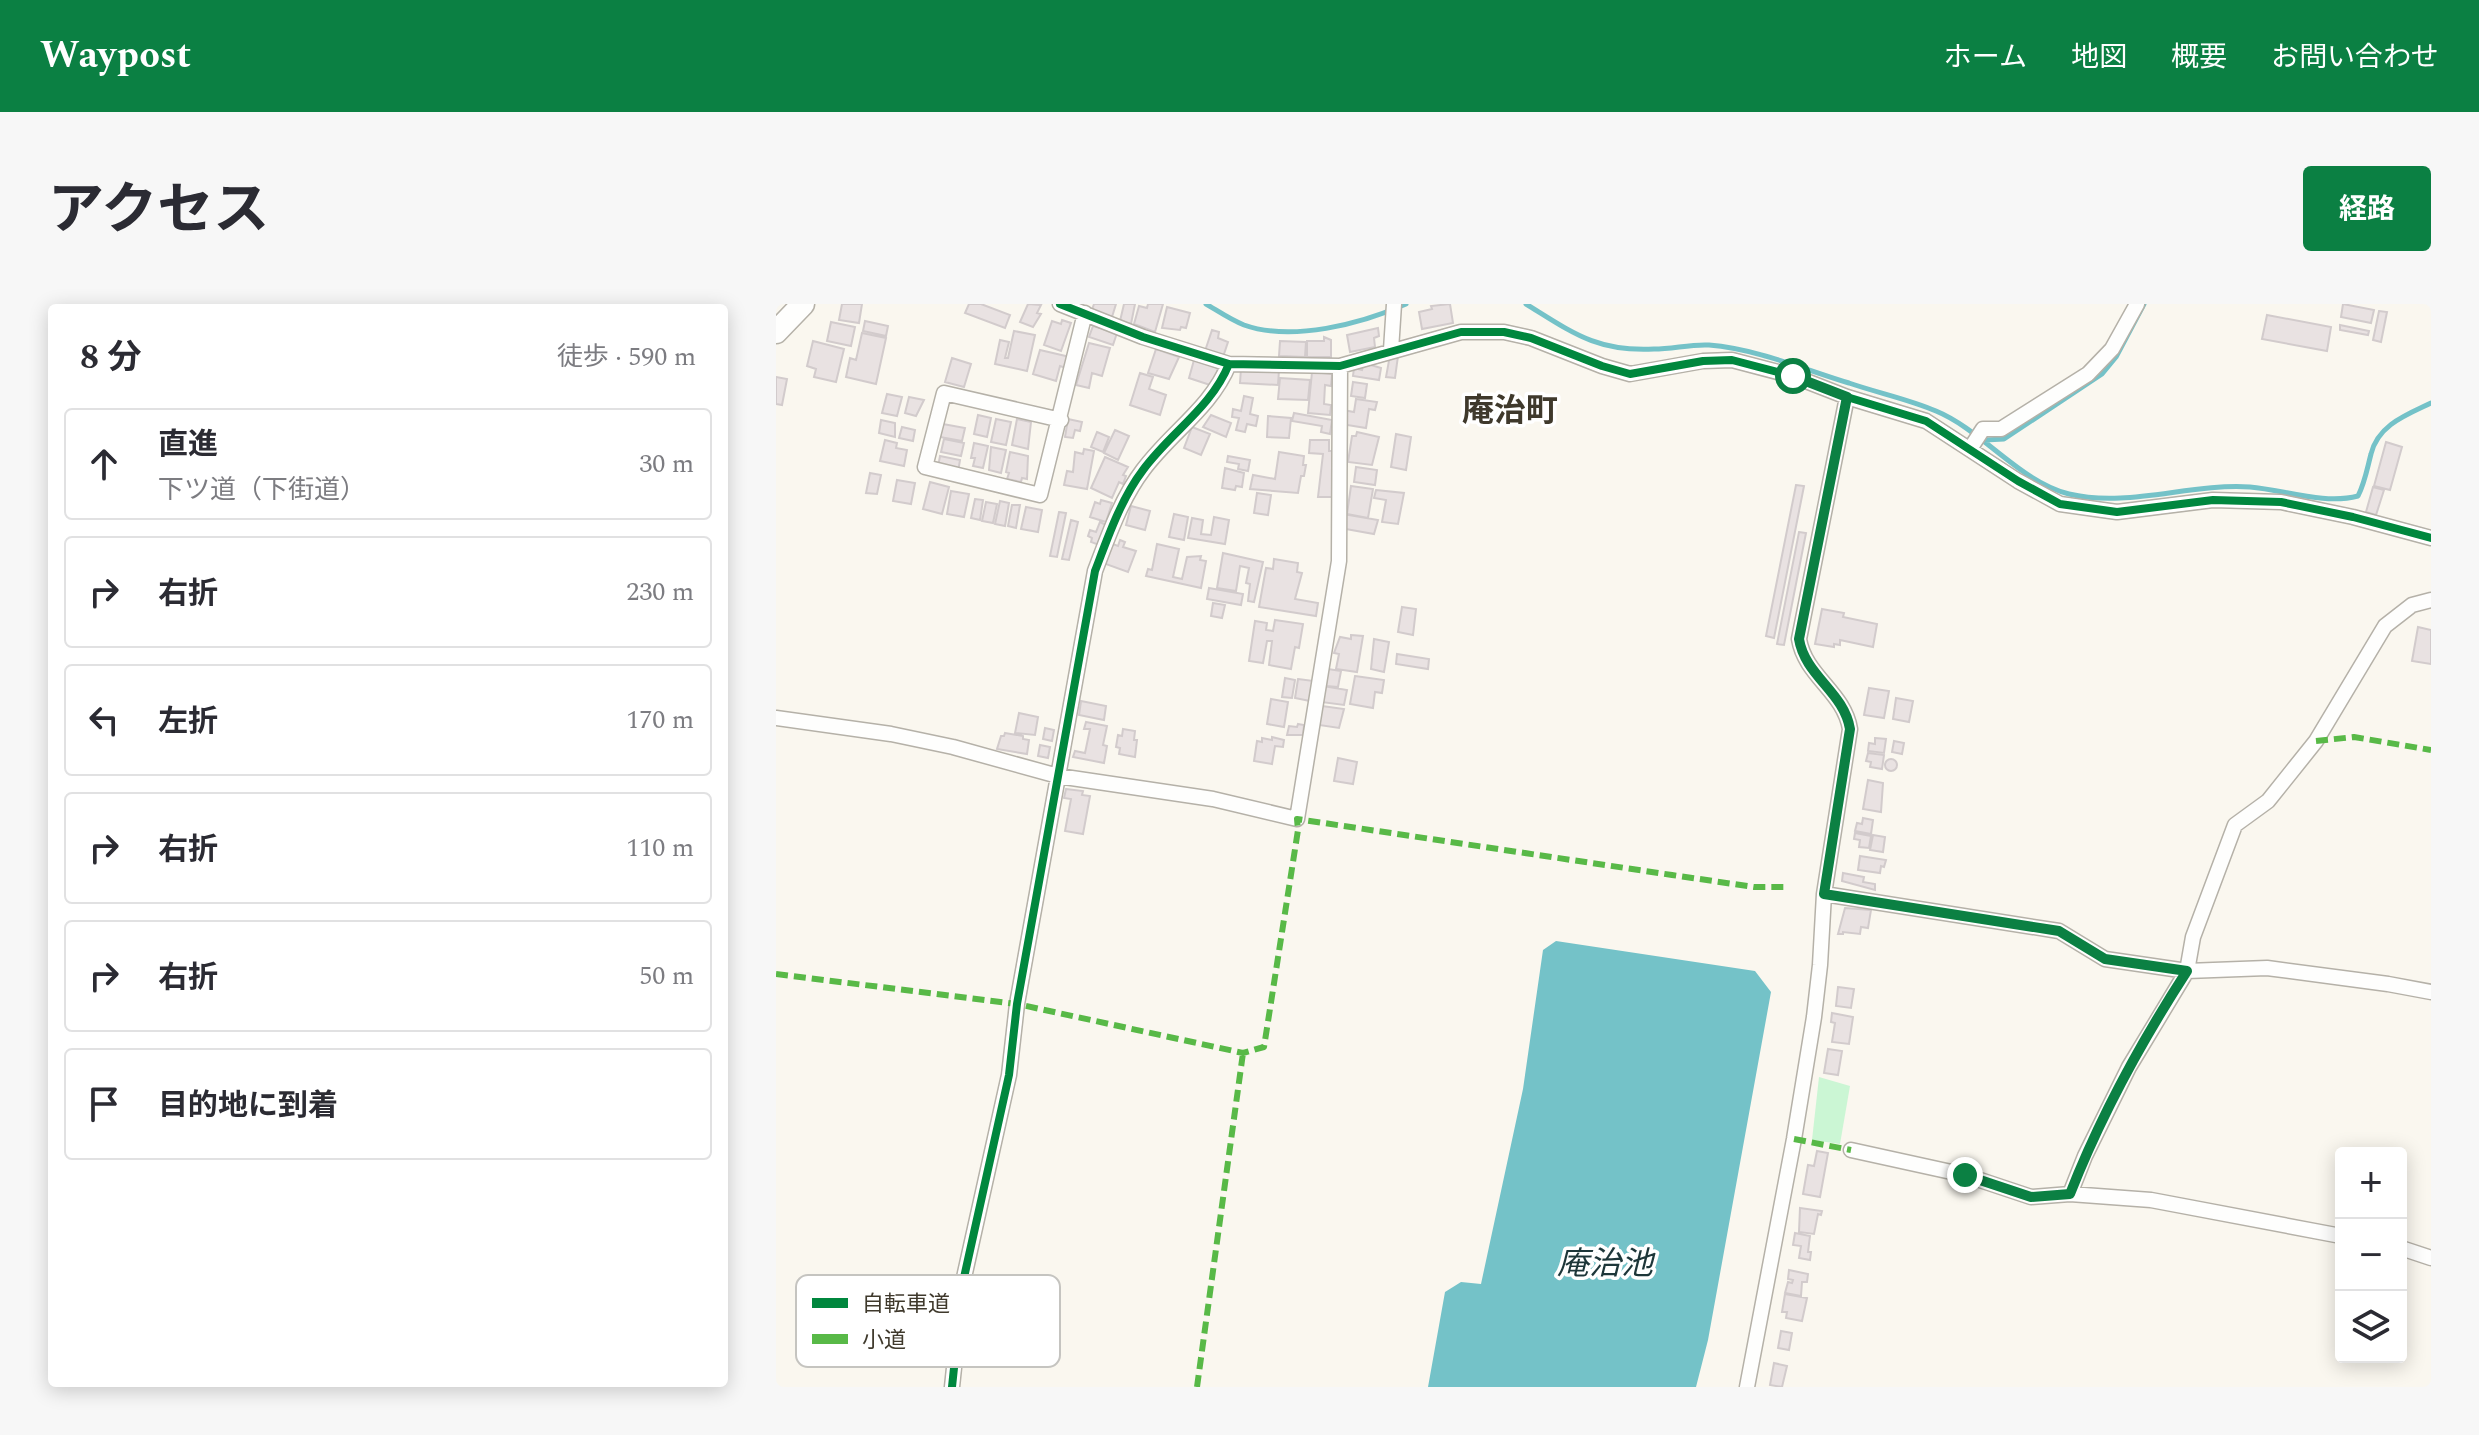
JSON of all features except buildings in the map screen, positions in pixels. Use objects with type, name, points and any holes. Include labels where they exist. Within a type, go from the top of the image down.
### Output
[{"type":"main road","points":[[776,332],[803,304]]},
{"type":"street","points":[[1060,304],[1143,337],[1229,364],[1340,366],[1461,332],[1504,332],[1531,338],[1630,374],[1703,361],[1732,360],[1793,376],[1847,397],[1926,421],[2018,481],[2060,504],[2117,512],[2213,500],[2281,502],[2431,538]]},
{"type":"street","points":[[1970,449],[1983,429],[1994,430],[2009,425],[2088,374],[2112,349],[2137,304]]},
{"type":"street","points":[[1391,350],[1393,310]]},
{"type":"street","points":[[1061,420],[944,393],[925,467],[1040,495],[1061,420],[1085,313]]},
{"type":"street","points":[[965,1275],[1009,1075],[1017,1004],[1095,571],[1113,524],[1143,470],[1198,412],[1221,383],[1229,364]]},
{"type":"street","points":[[776,718],[891,734],[953,747],[1058,776],[1213,799],[1297,819],[1339,561],[1340,366]]},
{"type":"street","points":[[1747,1387],[1814,1017],[1824,894],[1850,729],[1840,700],[1807,664],[1799,639],[1847,397]]},
{"type":"street","points":[[2070,1194],[2085,1156],[2129,1067],[2187,971],[2193,937],[2235,825],[2268,801],[2316,741],[2385,626],[2412,605],[2431,600]]},
{"type":"street","points":[[1824,894],[2059,931],[2105,959],[2187,971],[2267,968],[2431,992]]},
{"type":"street","points":[[1851,1150],[1965,1175],[2031,1197],[2070,1194],[2151,1200],[2335,1235]]},
{"type":"street","points":[[2407,1250],[2431,1258]]},
{"type":"street","points":[[952,1387],[954,1367]]},
{"type":"green space","points":[[1819,1077],[1850,1086],[1840,1144],[1812,1140]]},
{"type":"water","name":"庵治池","points":[[1556,941],[1755,971],[1771,992],[1708,1340],[1696,1387],[1428,1387],[1445,1292],[1461,1282],[1481,1284],[1523,1089],[1543,950]]},
{"type":"waterway","points":[[1206,304],[1244,325],[1283,332],[1348,324],[1406,304]]},
{"type":"waterway","points":[[1526,304],[1572,332],[1601,344],[1634,349],[1702,345],[1727,347],[1780,360],[1915,403],[1969,430],[2034,479],[2051,488],[2091,498],[2136,497],[2227,487],[2250,487],[2332,499],[2358,496],[2380,435],[2394,422],[2431,403]]},
{"type":"waterway","points":[[1985,440],[2004,439],[2102,374],[2116,357],[2144,304]]},
{"type":"marked path","points":[[2316,741],[2354,737],[2431,750]]},
{"type":"marked path","points":[[776,974],[1017,1004],[1243,1053],[1264,1047],[1298,830],[1297,819],[1754,887],[1784,887]]},
{"type":"marked path","points":[[1197,1387],[1243,1053]]},
{"type":"marked path","points":[[1794,1139],[1851,1150]]},
{"type":"cycle path","points":[[1060,304],[1143,337],[1229,364],[1340,366],[1461,332],[1504,332],[1531,338],[1630,374],[1703,361],[1732,360],[1793,376],[1847,397],[1926,421],[2018,481],[2060,504],[2117,512],[2213,500],[2281,502],[2431,538]]},
{"type":"cycle path","points":[[965,1275],[1009,1075],[1017,1004],[1095,571],[1135,481],[1212,394],[1229,364]]},
{"type":"cycle path","points":[[952,1387],[954,1367]]},
{"type":"district","name":"庵治町","points":[[1510,410]]},
{"type":"route","points":[[1793,376],[1847,397],[1799,639],[1807,664],[1840,700],[1850,729],[1824,894],[2059,931],[2105,959],[2187,971],[2129,1067],[2085,1156],[2070,1194],[2031,1197],[1965,1175]]}]
